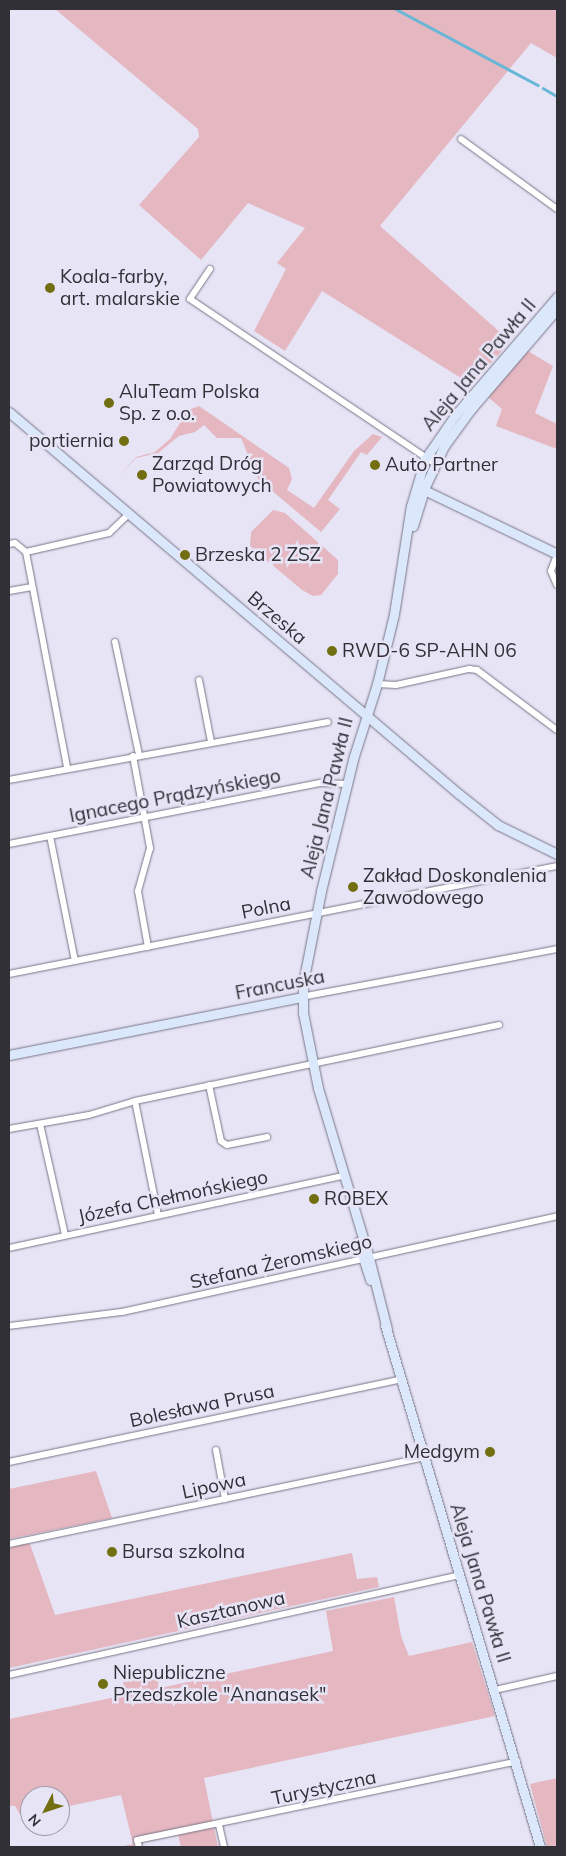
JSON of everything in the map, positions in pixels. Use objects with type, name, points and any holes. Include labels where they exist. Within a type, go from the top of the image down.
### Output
[{"type":"street","points":[[461,139],[557,209]]},
{"type":"street","points":[[210,269],[190,299],[425,459],[434,463]]},
{"type":"street","name":"Aleja Jana Pawła II","points":[[420,487],[471,409],[557,297]]},
{"type":"street","name":"Aleja Jana Pawła II","points":[[540,1847],[366,1259],[312,1064],[301,997],[316,914],[365,714],[377,684],[425,459],[456,414],[557,309]]},
{"type":"street","name":"Brzeska","points":[[9,412],[498,825],[557,854]]},
{"type":"street","points":[[430,473],[442,496]]},
{"type":"street","points":[[420,487],[442,496],[557,554],[551,571],[557,585]]},
{"type":"street","points":[[26,552],[109,533],[129,514]]},
{"type":"street","points":[[9,544],[15,543],[26,552],[67,767]]},
{"type":"street","points":[[9,591],[32,587]]},
{"type":"street","points":[[115,642],[136,755],[143,817],[150,848],[138,891],[148,947]]},
{"type":"street","points":[[377,684],[396,685],[477,670],[557,730]]},
{"type":"street","points":[[199,680],[211,742]]},
{"type":"street","points":[[9,780],[67,767],[328,722]]},
{"type":"street","name":"Ignacego Prądzyńskiego","points":[[9,844],[321,783],[347,784]]},
{"type":"street","points":[[50,836],[75,961]]},
{"type":"street","name":"Polna","points":[[9,974],[557,866]]},
{"type":"street","name":"Francuska","points":[[9,1055],[557,949]]},
{"type":"street","points":[[9,1129],[89,1115],[135,1101],[499,1025]]},
{"type":"street","points":[[209,1085],[221,1140],[227,1145],[266,1137]]},
{"type":"street","points":[[135,1101],[158,1215]]},
{"type":"street","points":[[40,1124],[65,1235]]},
{"type":"street","name":"Józefa Chełmońskiego","points":[[9,1248],[343,1176]]},
{"type":"street","name":"Stefana Żeromskiego","points":[[9,1326],[122,1312],[557,1216]]},
{"type":"street","name":"Bolesława Prusa","points":[[9,1462],[402,1379]]},
{"type":"street","points":[[216,1450],[225,1499]]},
{"type":"street","name":"Lipowa","points":[[9,1544],[425,1457]]},
{"type":"street","name":"Kasztanowa","points":[[9,1675],[460,1575]]},
{"type":"street","points":[[495,1690],[557,1676]]},
{"type":"street","name":"Turystyczna","points":[[138,1844],[516,1762]]},
{"type":"street","points":[[219,1826],[224,1847]]},
{"type":"shaded area","points":[[55,9],[557,9],[557,58],[531,43],[380,226],[510,341],[472,385],[322,291],[285,351],[254,331],[286,269],[277,263],[305,228],[248,203],[201,260],[139,205],[199,137],[198,129]]},
{"type":"shaded area","points":[[528,351],[553,366],[535,413],[557,424],[557,449],[496,426],[502,409],[488,397]]},
{"type":"shaded area","points":[[199,406],[289,468],[292,479],[287,490],[314,508],[354,451],[373,434],[382,437],[367,455],[361,452],[328,500],[340,509],[321,532],[258,479],[241,438],[217,438],[204,425],[195,432],[179,436],[158,453],[136,458],[117,478],[136,457],[155,452],[170,439],[188,410]]},
{"type":"shaded area","points":[[273,510],[285,513],[338,560],[338,574],[321,595],[313,596],[302,590],[250,546],[251,532]]},
{"type":"shaded area","points":[[96,1471],[112,1518],[9,1539],[9,1489]]},
{"type":"shaded area","points":[[27,1543],[30,1544],[55,1615],[352,1553],[357,1579],[377,1577],[379,1587],[9,1668],[9,1548]]},
{"type":"shaded area","points":[[394,1597],[401,1636],[409,1656],[472,1642],[495,1716],[204,1778],[218,1847],[181,1847],[178,1835],[134,1844],[134,1847],[119,1847],[133,1844],[121,1795],[70,1806],[70,1786],[20,1786],[20,1814],[15,1806],[9,1806],[9,1719],[126,1695],[123,1682],[156,1675],[160,1688],[333,1651],[326,1611]]},
{"type":"shaded area","points":[[557,1778],[557,1847],[547,1847],[530,1784]]},
{"type":"waterway","points":[[396,9],[538,85]]},
{"type":"waterway","points":[[543,88],[557,96]]},
{"type":"place","name":"Koala-farby, art. malarskie","points":[[50,288]]},
{"type":"place","name":"AluTeam Polska Sp. z o.o.","points":[[109,403]]},
{"type":"place","name":"portiernia","points":[[124,441]]},
{"type":"place","name":"Auto Partner","points":[[375,465]]},
{"type":"place","name":"Zarząd Dróg Powiatowych","points":[[142,475]]},
{"type":"place","name":"Brzeska 2 ZSZ","points":[[185,555]]},
{"type":"place","name":"RWD-6 SP-AHN 06","points":[[332,651]]},
{"type":"place","name":"Zakład Doskonalenia Zawodowego","points":[[353,887]]},
{"type":"place","name":"ROBEX","points":[[314,1199]]},
{"type":"place","name":"Medgym","points":[[490,1452]]},
{"type":"place","name":"Bursa szkolna","points":[[112,1552]]},
{"type":"place","name":"Niepubliczne Przedszkole \"Ananasek\"","points":[[103,1684]]}]
